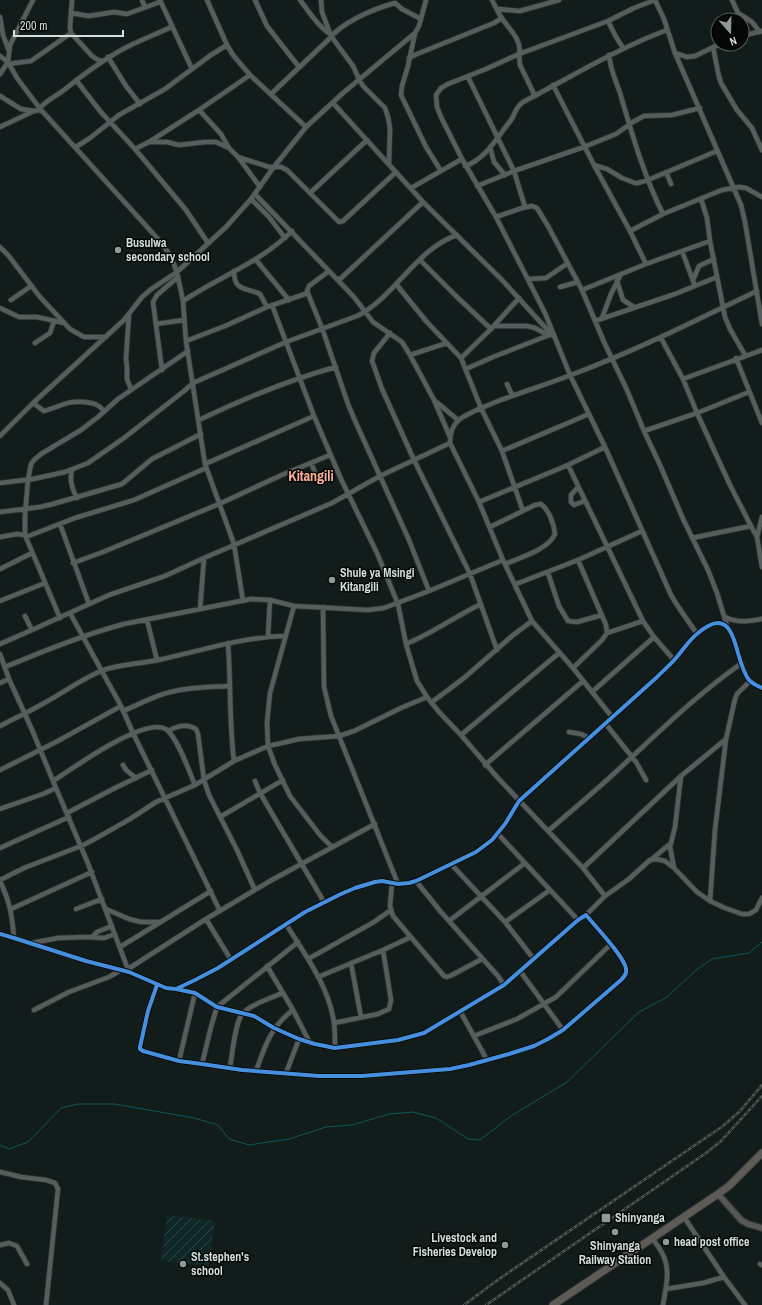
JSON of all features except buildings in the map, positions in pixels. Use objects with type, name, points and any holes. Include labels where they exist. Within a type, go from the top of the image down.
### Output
[{"type":"highway","points":[[553,1305],[729,1186],[762,1153]]},
{"type":"main road","points":[[718,1194],[741,1220],[748,1224],[762,1228]]},
{"type":"street","points":[[0,74],[9,63],[10,45],[32,0]]},
{"type":"street","points":[[72,0],[71,33],[92,56],[102,61]]},
{"type":"street","points":[[142,0],[144,7]]},
{"type":"street","points":[[207,0],[227,45],[237,60],[250,75],[306,128]]},
{"type":"street","points":[[254,0],[267,26],[299,67]]},
{"type":"street","points":[[300,0],[330,35],[353,66],[367,91],[384,108],[388,117],[390,128],[389,163]]},
{"type":"street","points":[[322,0],[321,9],[330,35]]},
{"type":"street","points":[[426,0],[421,19],[415,33],[401,95],[426,147],[441,172]]},
{"type":"street","points":[[492,0],[520,46],[520,65],[535,96]]},
{"type":"street","points":[[497,9],[520,11],[543,2],[559,0]]},
{"type":"street","points":[[697,634],[671,596],[605,447],[552,336],[545,313],[496,217],[465,166],[441,117],[437,107],[436,95],[442,88],[519,54],[608,21],[634,8],[655,0],[668,30],[675,53],[741,205],[762,324]]},
{"type":"street","points":[[732,0],[738,13],[752,22],[761,32]]},
{"type":"street","points":[[71,13],[89,16],[114,12],[127,14],[160,1],[192,69]]},
{"type":"street","points":[[271,94],[330,35],[355,20],[393,2],[402,9],[421,19]]},
{"type":"street","points":[[0,17],[3,36],[9,51]]},
{"type":"street","points":[[410,58],[494,23],[502,18]]},
{"type":"street","points":[[608,21],[616,38],[623,48]]},
{"type":"street","points":[[41,110],[46,102],[108,57],[130,45],[159,34],[171,27]]},
{"type":"street","points":[[465,166],[472,164],[490,147],[512,118],[518,106],[553,85],[609,55],[668,30]]},
{"type":"street","points":[[750,34],[761,32]]},
{"type":"street","points":[[9,63],[31,61],[71,33]]},
{"type":"street","points":[[162,370],[153,305],[154,299],[208,243],[226,227],[251,199],[273,168],[306,128],[359,79],[415,33]]},
{"type":"street","points":[[76,147],[119,115],[165,89],[227,45]]},
{"type":"street","points":[[675,53],[690,57],[710,49]]},
{"type":"street","points":[[714,52],[721,83],[737,110],[752,128],[762,150]]},
{"type":"street","points":[[609,55],[629,124],[648,180],[663,214]]},
{"type":"street","points":[[0,56],[9,63],[17,78],[41,110],[163,245],[170,256],[177,275],[183,301],[186,341],[206,466],[234,544],[243,601]]},
{"type":"street","points":[[108,57],[126,86],[140,104]]},
{"type":"street","points":[[135,149],[149,142],[199,110],[250,75]]},
{"type":"street","points":[[468,77],[514,171],[525,207]]},
{"type":"street","points":[[76,80],[186,210],[208,243]]},
{"type":"street","points":[[553,85],[646,264]]},
{"type":"street","points":[[0,96],[21,109],[34,111]]},
{"type":"street","points":[[333,103],[423,202],[519,298],[552,336]]},
{"type":"street","points":[[476,186],[616,134],[629,124],[644,116],[672,115],[700,108]]},
{"type":"street","points":[[0,127],[34,111],[41,110]]},
{"type":"street","points":[[199,110],[221,134],[229,148],[238,157],[260,187]]},
{"type":"street","points":[[310,193],[367,140]]},
{"type":"street","points":[[149,142],[168,142],[179,145],[216,142],[229,148]]},
{"type":"street","points":[[490,147],[494,162],[504,175]]},
{"type":"street","points":[[594,165],[607,169],[622,178],[638,183],[717,151]]},
{"type":"street","points":[[238,157],[273,168],[281,167],[287,170],[339,222],[341,222],[396,172]]},
{"type":"street","points":[[411,188],[462,159]]},
{"type":"street","points":[[666,172],[671,184]]},
{"type":"street","points":[[630,231],[663,214],[722,190],[734,187],[746,188],[762,197]]},
{"type":"street","points":[[255,194],[339,280],[359,302],[373,322],[402,342],[434,400],[450,437]]},
{"type":"street","points":[[701,198],[707,218],[723,308],[730,329],[746,355]]},
{"type":"street","points":[[251,199],[269,217],[285,238]]},
{"type":"street","points":[[339,280],[423,202]]},
{"type":"street","points":[[496,217],[532,206],[537,208],[553,234],[582,290],[604,342],[627,390],[644,432],[715,587],[727,626],[733,638],[746,675],[750,681],[762,688]]},
{"type":"street","points":[[183,301],[256,260],[292,231]]},
{"type":"street","points":[[0,483],[28,480],[72,470],[88,463],[162,409],[193,383],[286,342],[353,318],[365,312],[438,243],[449,237],[457,235]]},
{"type":"street","points":[[582,290],[646,264],[710,241]]},
{"type":"street","points":[[0,247],[8,255],[31,286],[64,323],[84,337],[106,337]]},
{"type":"street","points":[[682,251],[695,286]]},
{"type":"street","points":[[693,280],[699,266],[714,259]]},
{"type":"street","points":[[256,260],[289,300]]},
{"type":"street","points":[[420,260],[456,296],[492,327],[527,326],[552,336]]},
{"type":"street","points":[[528,279],[546,278],[568,263]]},
{"type":"street","points":[[234,271],[234,278],[238,285],[246,290],[260,294],[270,306],[286,342],[330,455],[380,560],[398,604],[414,675],[427,697],[486,765],[582,868],[605,896]]},
{"type":"street","points":[[330,271],[309,286],[308,293],[322,328],[353,417],[409,540],[429,591]]},
{"type":"street","points":[[602,318],[621,274]]},
{"type":"street","points":[[0,436],[33,403],[106,337],[146,293],[177,275]]},
{"type":"street","points":[[595,321],[675,294],[717,277]]},
{"type":"street","points":[[617,281],[623,300],[634,308]]},
{"type":"street","points":[[560,287],[578,282]]},
{"type":"street","points":[[396,284],[426,321],[461,358],[502,451],[523,511]]},
{"type":"street","points":[[11,300],[31,286]]},
{"type":"street","points":[[612,717],[573,668],[532,621],[516,584],[504,562],[479,502],[450,443],[453,428],[458,420],[482,408],[570,375],[661,338],[757,291]]},
{"type":"street","points":[[186,341],[270,306],[308,293]]},
{"type":"street","points":[[461,358],[519,298]]},
{"type":"street","points":[[0,308],[19,317],[34,317],[64,323]]},
{"type":"street","points":[[128,314],[126,358],[127,379],[131,389]]},
{"type":"street","points":[[156,324],[184,320]]},
{"type":"street","points":[[35,343],[50,333],[54,321]]},
{"type":"street","points":[[390,333],[377,348],[372,362],[382,390],[414,460],[470,574],[497,650]]},
{"type":"street","points":[[466,369],[493,357],[552,336]]},
{"type":"street","points":[[661,338],[683,379],[697,413],[757,537],[762,567]]},
{"type":"street","points":[[410,355],[447,343]]},
{"type":"street","points":[[683,379],[736,358],[762,350]]},
{"type":"street","points":[[60,618],[25,536],[29,469],[37,457],[82,430],[131,389],[188,352]]},
{"type":"street","points":[[736,358],[762,424]]},
{"type":"street","points":[[199,420],[236,402],[299,378],[336,367]]},
{"type":"street","points":[[507,384],[512,396]]},
{"type":"street","points":[[644,432],[749,392]]},
{"type":"street","points":[[434,400],[458,420]]},
{"type":"street","points":[[33,403],[44,411],[72,402],[94,403],[104,411]]},
{"type":"street","points":[[502,451],[589,414]]},
{"type":"street","points":[[0,537],[17,534],[25,536],[75,518],[134,500],[314,416]]},
{"type":"street","points":[[0,512],[40,507],[77,498],[122,484],[152,459],[201,434]]},
{"type":"street","points":[[0,644],[89,604],[127,588],[165,576],[234,544],[332,503],[380,476],[450,443]]},
{"type":"street","points":[[479,502],[568,465],[605,447]]},
{"type":"street","points":[[74,563],[219,504],[330,455]]},
{"type":"street","points":[[311,463],[316,474]]},
{"type":"street","points":[[568,465],[643,621],[654,637],[674,660]]},
{"type":"street","points":[[72,470],[70,475],[77,498]]},
{"type":"street","points":[[578,487],[571,495],[571,503],[574,505],[584,501]]},
{"type":"street","points":[[5,667],[82,637],[124,624],[243,601],[258,599],[270,600],[294,606],[323,608],[368,610],[384,608],[398,604],[470,574],[532,552],[550,542],[555,534],[552,521],[542,504],[535,505],[490,527]]},
{"type":"street","points":[[757,537],[762,517]]},
{"type":"street","points":[[60,524],[89,604]]},
{"type":"street","points":[[692,538],[751,526]]},
{"type":"street","points":[[516,584],[548,573],[642,531]]},
{"type":"street","points":[[0,569],[32,553]]},
{"type":"street","points":[[200,609],[204,558]]},
{"type":"street","points":[[578,560],[606,625],[607,633]]},
{"type":"street","points":[[548,573],[556,597],[568,621],[577,622],[602,615]]},
{"type":"street","points":[[0,601],[45,583]]},
{"type":"street","points":[[268,636],[270,600]]},
{"type":"street","points":[[406,644],[426,635],[481,604]]},
{"type":"street","points":[[294,606],[270,693],[267,723],[268,746],[273,761],[290,796],[320,835],[332,847]]},
{"type":"street","points":[[323,608],[324,687],[331,716],[398,884]]},
{"type":"street","points":[[70,613],[121,706],[220,911]]},
{"type":"street","points":[[25,616],[32,630]]},
{"type":"street","points":[[725,617],[739,622],[762,619]]},
{"type":"street","points":[[146,620],[157,660]]},
{"type":"street","points":[[432,702],[464,678],[512,636],[532,621]]},
{"type":"street","points":[[573,668],[602,640],[607,633],[643,621]]},
{"type":"street","points":[[176,989],[231,960],[286,924],[324,902],[366,884],[382,881],[398,884],[416,881],[485,846],[498,834],[519,801],[652,682],[697,634],[712,623],[721,622],[727,626]]},
{"type":"street","points":[[0,726],[102,671],[118,666],[157,660],[228,643],[268,636],[286,636]]},
{"type":"street","points":[[592,692],[654,637]]},
{"type":"street","points":[[228,643],[230,723],[234,761]]},
{"type":"street","points":[[461,735],[559,653]]},
{"type":"street","points":[[0,654],[9,679],[41,749],[92,872],[128,970]]},
{"type":"street","points":[[548,831],[600,786],[697,696],[742,663]]},
{"type":"street","points":[[0,684],[9,679]]},
{"type":"street","points":[[486,765],[583,681]]},
{"type":"street","points":[[710,901],[715,830],[726,739],[735,699],[740,691],[750,681]]},
{"type":"street","points":[[123,711],[175,690],[230,686]]},
{"type":"street","points":[[14,938],[11,909],[2,891],[0,881],[24,868],[81,846],[109,831],[156,802],[195,785],[234,761],[268,746],[299,739],[339,736],[354,731],[427,697]]},
{"type":"street","points":[[0,770],[121,706]]},
{"type":"street","points":[[606,723],[632,756],[641,769],[646,780]]},
{"type":"street","points":[[168,730],[182,726],[188,726],[196,729],[198,734],[204,780],[209,795],[237,850],[254,890]]},
{"type":"street","points":[[53,781],[96,753],[133,733],[162,727],[168,730],[176,742],[195,785]]},
{"type":"street","points":[[568,732],[581,734],[589,738]]},
{"type":"street","points":[[582,868],[681,776],[726,739]]},
{"type":"street","points":[[124,765],[126,770],[136,778]]},
{"type":"street","points":[[0,848],[68,815],[152,770]]},
{"type":"street","points":[[674,868],[670,851],[670,842],[675,828],[681,776]]},
{"type":"street","points":[[220,817],[282,780]]},
{"type":"street","points":[[255,781],[260,793],[324,902]]},
{"type":"street","points":[[0,809],[56,788]]},
{"type":"street","points":[[128,970],[206,919],[254,890],[375,824]]},
{"type":"street","points":[[498,834],[578,920]]},
{"type":"street","points":[[0,934],[86,961],[121,970],[128,970],[157,986],[195,993],[217,1007],[254,1016],[274,1028],[310,1043],[335,1048],[398,1040],[424,1033],[504,985],[533,958],[586,915],[605,896],[629,879],[670,842]]},
{"type":"street","points":[[650,860],[656,859],[665,861],[674,868],[697,892],[710,901],[742,914],[749,914],[756,910],[762,898]]},
{"type":"street","points":[[449,921],[525,863]]},
{"type":"street","points":[[451,864],[505,922],[533,958]]},
{"type":"street","points":[[11,909],[92,872]]},
{"type":"street","points":[[416,881],[498,976],[504,985]]},
{"type":"street","points":[[392,883],[390,897],[391,910],[397,922],[446,977],[482,959]]},
{"type":"street","points":[[505,922],[550,890]]},
{"type":"street","points":[[120,947],[211,891]]},
{"type":"street","points":[[76,910],[102,899]]},
{"type":"street","points":[[106,909],[129,920],[160,922]]},
{"type":"street","points":[[308,959],[374,922],[391,910]]},
{"type":"street","points":[[157,986],[148,1011],[140,1048],[146,1052],[179,1061],[256,1071],[319,1076],[362,1076],[450,1068],[487,1060],[534,1046],[548,1039],[563,1030],[610,990],[626,974],[624,963],[586,915]]},
{"type":"street","points":[[206,919],[231,960]]},
{"type":"street","points":[[286,924],[318,977],[327,998],[334,1023],[335,1048]]},
{"type":"street","points":[[92,937],[97,932],[112,926]]},
{"type":"street","points":[[31,943],[52,939],[92,937],[104,938],[115,934]]},
{"type":"street","points":[[318,977],[411,937]]},
{"type":"street","points":[[202,1064],[212,1021],[217,1007],[298,942]]},
{"type":"street","points":[[474,1036],[517,1019],[556,997],[610,945]]},
{"type":"street","points":[[334,1023],[382,1012],[391,1006],[383,950]]},
{"type":"street","points":[[351,963],[361,1017]]},
{"type":"street","points":[[267,966],[293,1010],[310,1043]]},
{"type":"street","points":[[34,1010],[69,992],[104,979],[121,970]]},
{"type":"street","points":[[520,971],[563,1030]]},
{"type":"street","points":[[179,1061],[195,993]]},
{"type":"street","points":[[230,1068],[238,1023],[243,1013],[254,1006],[282,993]]},
{"type":"street","points":[[256,1071],[262,1052],[274,1028],[293,1010]]},
{"type":"street","points":[[460,1011],[487,1060]]},
{"type":"street","points":[[286,1073],[298,1039]]},
{"type":"street","points":[[0,1172],[21,1177],[46,1180],[55,1183],[58,1189],[46,1305]]},
{"type":"street","points":[[684,1217],[724,1277],[745,1305]]},
{"type":"street","points":[[652,1238],[665,1260],[667,1271],[663,1305]]},
{"type":"street","points":[[0,1245],[9,1243],[17,1246],[26,1264]]},
{"type":"street","points":[[666,1289],[703,1283],[724,1277]]},
{"type":"street","points":[[0,1283],[8,1290],[14,1305]]},
{"type":"shaded area","points":[[167,1215],[215,1221],[209,1266],[161,1261]]},
{"type":"waterway","points":[[0,1145],[9,1149],[28,1142],[61,1108],[78,1104],[115,1104],[194,1118],[218,1125],[229,1139],[249,1145],[289,1139],[326,1127],[352,1125],[389,1114],[413,1112],[436,1118],[468,1139],[480,1140],[511,1116],[567,1082],[639,1012],[667,997],[695,971],[712,959],[749,953],[762,942]]},
{"type":"railway","points":[[464,1305],[499,1279],[723,1126],[740,1111],[762,1085]]},
{"type":"railway","points":[[486,1305],[706,1153],[721,1141],[762,1096]]},
{"type":"cycle path","points":[[0,934],[86,961],[129,972],[166,988],[176,989],[218,968],[305,912],[341,894],[375,882],[382,881],[398,884],[416,881],[476,852],[492,840],[505,824],[519,801],[656,678],[674,661],[698,633],[711,624],[721,623],[727,628],[732,636],[744,671],[749,680],[762,688]]},
{"type":"cycle path","points":[[157,985],[148,1011],[140,1047],[143,1051],[179,1061],[242,1070],[319,1076],[362,1076],[450,1069],[534,1046],[563,1030],[621,980],[626,971],[621,957],[586,915],[578,920],[504,985],[424,1033],[398,1040],[335,1048],[299,1039],[274,1028],[254,1016],[217,1007],[195,993],[176,989]]},
{"type":"place","name":"Busulwa secondary school","points":[[118,250]]},
{"type":"place","name":"Shule ya Msingi Kitangili","points":[[332,580]]},
{"type":"place","name":"Shinyanga","points":[[606,1218]]},
{"type":"place","name":"Shinyanga Railway Station","points":[[615,1232]]},
{"type":"place","name":"head post office","points":[[666,1242]]},
{"type":"place","name":"Livestock and Fisheries Develop","points":[[505,1245]]},
{"type":"place","name":"St.stephen's school","points":[[183,1264]]},
{"type":"district","name":"Kitangili","points":[[311,476]]}]
